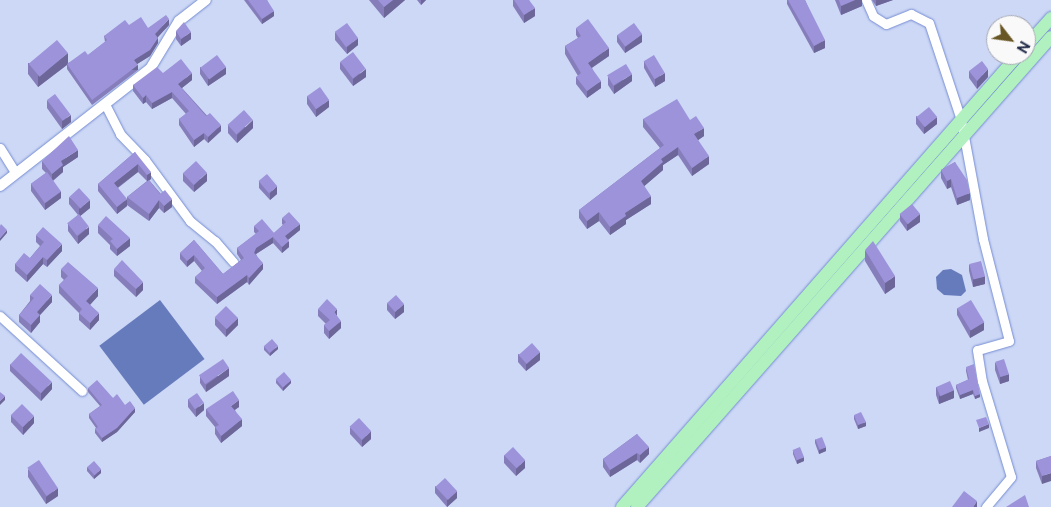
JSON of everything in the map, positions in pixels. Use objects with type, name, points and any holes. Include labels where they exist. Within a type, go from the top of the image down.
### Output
[{"type":"main road","points":[[1036,35],[1051,18]]},
{"type":"main road","points":[[637,507],[1051,37]]},
{"type":"main road","points":[[622,507],[1009,65]]},
{"type":"street","points":[[0,186],[15,172],[106,106],[150,69],[178,21],[206,0]]},
{"type":"street","points":[[866,0],[872,16],[886,24],[911,14],[929,23],[961,120],[984,239],[1009,341],[977,350],[982,381],[1011,477],[986,507]]},
{"type":"street","points":[[106,106],[120,134],[145,160],[190,221],[215,241],[233,262]]},
{"type":"street","points":[[0,148],[15,172]]},
{"type":"street","points":[[0,316],[82,391]]},
{"type":"water","points":[[951,269],[962,275],[966,291],[961,296],[944,295],[937,289],[936,277],[943,270]]},
{"type":"water","points":[[160,300],[205,359],[144,405],[99,346]]},
{"type":"building","points":[[248,0],[267,0],[274,11],[262,19]]},
{"type":"building","points":[[378,0],[393,0],[384,7]]},
{"type":"building","points":[[514,0],[529,0],[535,8],[524,15]]},
{"type":"building","points":[[788,0],[805,0],[825,40],[814,46]]},
{"type":"building","points":[[839,0],[855,0],[841,6]]},
{"type":"building","points":[[166,15],[169,19],[155,34],[158,38],[150,50],[134,60],[138,65],[92,100],[67,64],[85,51],[88,55],[107,40],[104,36],[125,20],[129,25],[141,17],[148,28]]},
{"type":"building","points":[[588,19],[609,48],[588,63],[601,81],[587,91],[576,77],[581,73],[565,46],[581,36],[576,28]]},
{"type":"building","points":[[184,22],[191,32],[181,39],[176,31]]},
{"type":"building","points":[[347,23],[358,38],[346,47],[335,32]]},
{"type":"building","points":[[634,23],[642,34],[625,47],[617,35]]},
{"type":"building","points":[[57,40],[68,53],[40,77],[29,64]]},
{"type":"building","points":[[353,52],[366,69],[353,78],[340,62]]},
{"type":"building","points":[[217,55],[226,67],[209,80],[200,68]]},
{"type":"building","points":[[654,55],[665,73],[655,79],[644,61]]},
{"type":"building","points":[[181,59],[192,73],[178,84],[206,116],[210,113],[221,125],[208,137],[204,133],[194,140],[179,119],[189,111],[172,92],[152,103],[146,95],[143,98],[133,85],[157,67],[163,73]]},
{"type":"building","points":[[982,61],[988,69],[977,81],[969,71]]},
{"type":"building","points":[[626,64],[632,74],[613,86],[607,75]]},
{"type":"building","points":[[320,87],[329,100],[316,109],[307,96]]},
{"type":"building","points":[[55,94],[71,115],[63,121],[47,100]]},
{"type":"building","points":[[677,99],[690,120],[696,116],[704,128],[694,134],[709,156],[692,168],[678,147],[661,159],[663,162],[641,181],[651,196],[625,213],[626,216],[610,227],[599,212],[587,221],[579,210],[664,145],[643,119]]},
{"type":"building","points":[[929,107],[937,117],[925,127],[917,117]]},
{"type":"building","points":[[244,110],[253,120],[236,134],[228,125]]},
{"type":"building","points":[[69,136],[78,150],[61,161],[63,165],[52,174],[42,161]]},
{"type":"building","points":[[135,152],[151,172],[147,175],[138,164],[114,183],[127,199],[117,207],[98,184]]},
{"type":"building","points":[[196,161],[207,173],[194,185],[183,173]]},
{"type":"building","points":[[955,162],[967,180],[970,193],[957,198],[951,179],[947,181],[941,170]]},
{"type":"building","points":[[47,172],[61,191],[45,203],[31,184]]},
{"type":"building","points":[[267,174],[277,186],[269,193],[259,181]]},
{"type":"building","points":[[149,180],[160,194],[165,190],[172,199],[164,206],[159,200],[149,214],[127,197]]},
{"type":"building","points":[[79,188],[90,200],[80,209],[69,197]]},
{"type":"building","points":[[912,204],[920,214],[908,224],[900,214]]},
{"type":"building","points":[[289,212],[300,224],[285,236],[289,241],[282,247],[273,237],[256,248],[254,253],[263,263],[249,278],[247,275],[217,297],[195,277],[205,268],[194,255],[187,261],[180,253],[194,240],[223,274],[244,258],[237,248],[259,231],[254,226],[262,219],[274,233],[286,222],[282,218]]},
{"type":"building","points":[[79,214],[89,227],[77,236],[67,223]]},
{"type":"building","points":[[106,216],[130,238],[117,249],[110,241],[113,239],[98,225]]},
{"type":"building","points":[[1,224],[7,230],[0,238],[0,226]]},
{"type":"building","points":[[43,227],[62,244],[47,260],[43,257],[27,275],[15,264],[24,253],[30,258],[44,242],[36,235]]},
{"type":"building","points":[[873,241],[895,276],[885,283],[865,250]]},
{"type":"building","points":[[122,260],[143,282],[136,289],[114,269]]},
{"type":"building","points":[[981,261],[985,276],[974,280],[969,264]]},
{"type":"building","points":[[68,262],[98,288],[86,301],[99,313],[90,323],[79,313],[82,309],[59,285],[68,276],[61,269]]},
{"type":"building","points":[[40,284],[52,295],[37,312],[40,315],[31,325],[19,315],[34,298],[30,295]]},
{"type":"building","points":[[396,295],[404,304],[395,312],[387,303]]},
{"type":"building","points":[[327,299],[337,309],[334,312],[341,321],[329,331],[324,325],[330,320],[318,309]]},
{"type":"building","points":[[971,300],[984,322],[971,331],[957,308]]},
{"type":"building","points":[[226,306],[238,318],[227,329],[215,317]]},
{"type":"building","points":[[272,339],[278,346],[270,353],[264,346]]},
{"type":"building","points":[[532,343],[540,352],[527,364],[519,355]]},
{"type":"building","points":[[21,353],[52,382],[41,393],[10,365]]},
{"type":"building","points":[[223,359],[229,368],[205,384],[199,375]]},
{"type":"building","points":[[1004,359],[1009,374],[1000,377],[995,362]]},
{"type":"building","points":[[974,364],[980,394],[975,396],[973,390],[960,395],[956,385],[969,379],[966,367]]},
{"type":"building","points":[[284,372],[291,380],[283,388],[276,379]]},
{"type":"building","points":[[97,380],[113,398],[117,394],[125,405],[130,401],[135,408],[117,428],[102,438],[95,429],[98,427],[89,414],[102,405],[88,388]]},
{"type":"building","points":[[950,381],[954,390],[940,396],[936,387]]},
{"type":"building","points":[[233,391],[239,400],[231,406],[242,419],[221,436],[215,427],[219,425],[206,409]]},
{"type":"building","points":[[0,392],[5,396],[0,401]]},
{"type":"building","points":[[197,393],[204,403],[195,409],[188,399]]},
{"type":"building","points":[[22,404],[34,416],[23,427],[11,415]]},
{"type":"building","points":[[861,412],[866,422],[858,425],[854,415]]},
{"type":"building","points":[[986,417],[989,424],[979,428],[976,420]]},
{"type":"building","points":[[359,418],[371,431],[362,440],[349,427]]},
{"type":"building","points":[[637,434],[649,447],[640,455],[637,453],[610,470],[603,459]]},
{"type":"building","points":[[822,437],[826,447],[820,450],[816,440]]},
{"type":"building","points":[[513,447],[525,460],[516,468],[504,455]]},
{"type":"building","points":[[800,447],[804,457],[797,460],[793,450]]},
{"type":"building","points":[[1051,456],[1051,473],[1042,476],[1036,461]]},
{"type":"building","points":[[39,460],[58,488],[46,496],[27,468]]},
{"type":"building","points":[[94,461],[101,469],[94,475],[87,467]]},
{"type":"building","points":[[445,478],[457,491],[448,500],[435,487]]},
{"type":"building","points":[[964,491],[977,501],[973,507],[952,507]]},
{"type":"building","points":[[1025,495],[1029,507],[1006,507]]}]
